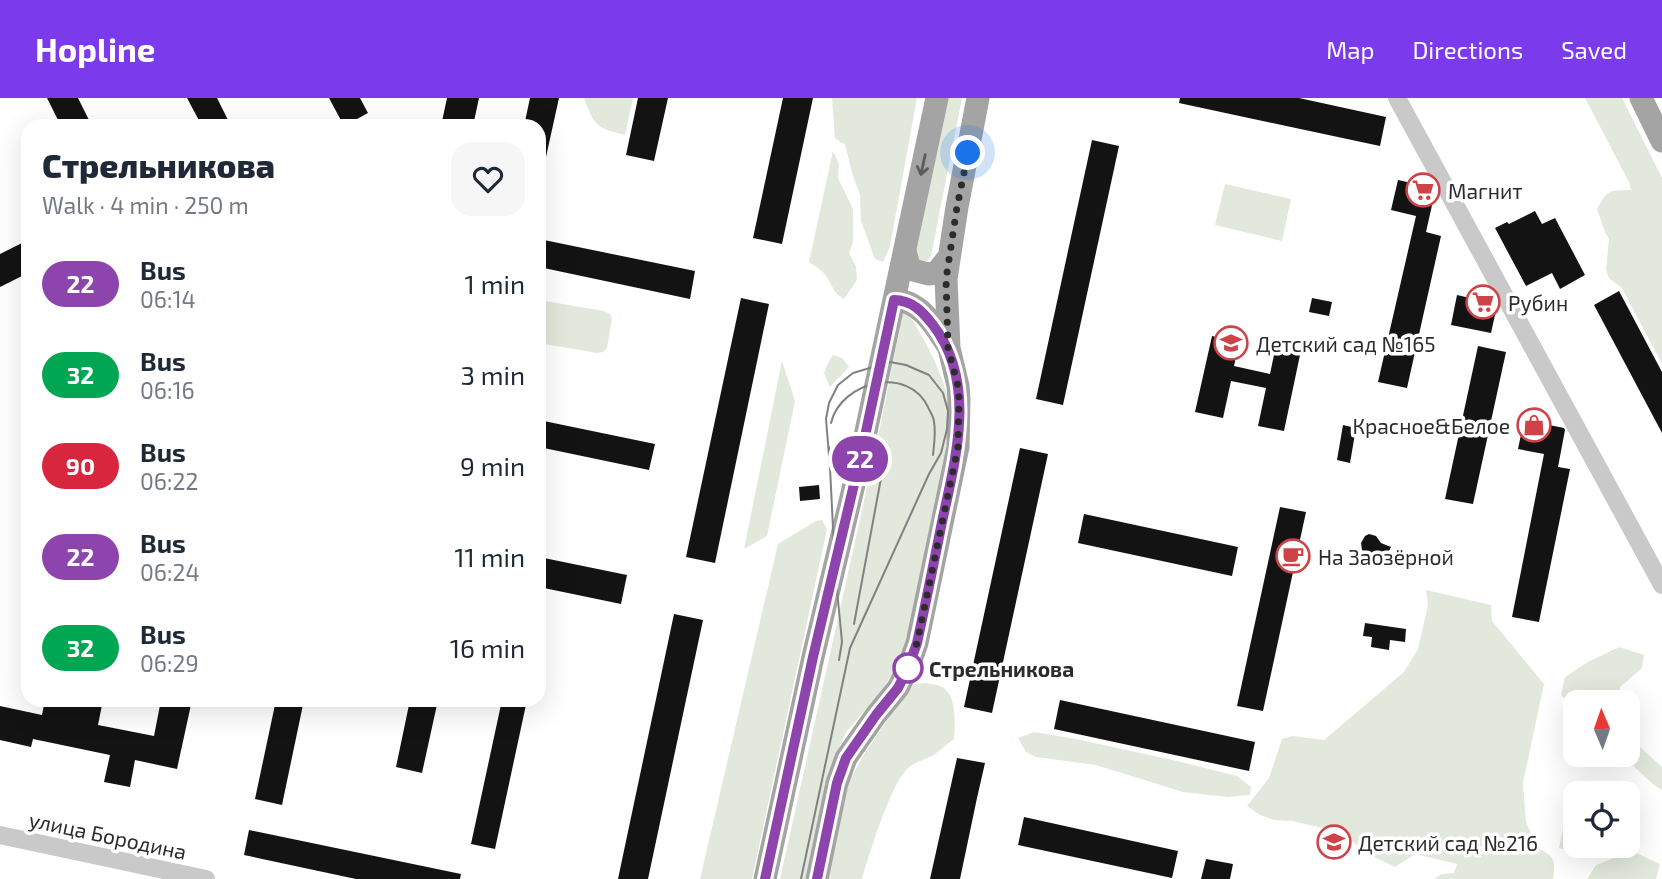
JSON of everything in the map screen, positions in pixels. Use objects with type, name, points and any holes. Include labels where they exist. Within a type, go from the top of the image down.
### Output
[{"type":"main road","points":[[765,879],[858,467],[937,98]]},
{"type":"main road","points":[[817,879],[837,783],[846,758],[898,688],[917,643],[958,447],[959,399],[948,348],[946,279],[978,98]]},
{"type":"main road","points":[[1641,98],[1662,141]]},
{"type":"main road","points":[[905,251],[909,266],[913,270],[928,274],[936,273],[949,257]]},
{"type":"main road","points":[[894,300],[908,302],[924,314],[948,348]]},
{"type":"street","points":[[1397,98],[1662,585]]},
{"type":"street","name":"улица Бородина","points":[[0,835],[206,879]]},
{"type":"shaded area","points":[[584,98],[633,98],[625,135],[597,124]]},
{"type":"shaded area","points":[[832,98],[917,98],[890,246],[883,262],[875,259],[861,221],[860,195],[845,144],[835,138]]},
{"type":"shaded area","points":[[947,98],[962,98],[931,256],[927,261],[919,262],[915,261],[916,241]]},
{"type":"shaded area","points":[[1585,98],[1622,98],[1662,178],[1662,364],[1622,288],[1609,278],[1606,270],[1609,239],[1597,209],[1610,192],[1631,190]]},
{"type":"shaded area","points":[[833,151],[839,164],[838,178],[853,209],[853,242],[849,253],[856,267],[857,280],[844,299],[824,274],[809,262]]},
{"type":"shaded area","points":[[1225,184],[1291,199],[1282,241],[1215,225]]},
{"type":"shaded area","points":[[546,301],[610,314],[612,319],[607,348],[597,353],[546,344]]},
{"type":"shaded area","points":[[903,312],[908,313],[937,366],[947,394],[952,424],[910,630],[895,669],[884,687],[845,734],[834,760],[808,879],[780,879],[876,447]]},
{"type":"shaded area","points":[[833,355],[842,358],[849,367],[830,387],[824,373]]},
{"type":"shaded area","points":[[782,361],[795,401],[767,536],[744,549]]},
{"type":"shaded area","points":[[822,520],[827,529],[752,879],[700,879],[778,544]]},
{"type":"shaded area","points":[[1426,590],[1491,605],[1492,621],[1544,684],[1523,783],[1526,822],[1532,835],[1532,844],[1553,860],[1553,879],[1434,879],[1442,874],[1454,873],[1457,864],[1415,854],[1395,867],[1374,857],[1376,848],[1356,845],[1345,833],[1292,821],[1274,820],[1247,806],[1269,778],[1282,739],[1293,736],[1324,740],[1404,672],[1418,649],[1428,605]]},
{"type":"shaded area","points":[[1619,647],[1644,655],[1642,668],[1620,690],[1563,690],[1563,697],[1561,695],[1565,677]]},
{"type":"shaded area","points":[[926,683],[944,688],[951,698],[954,739],[932,756],[908,768],[901,776],[881,820],[862,879],[828,879],[849,781],[900,701],[914,684]]},
{"type":"shaded area","points":[[1034,732],[1237,776],[1251,787],[1250,795],[1228,797],[1183,792],[1096,765],[1036,757],[1026,752],[1018,738]]},
{"type":"shaded area","points":[[1640,747],[1662,767],[1662,790],[1634,767],[1640,767]]},
{"type":"shaded area","points":[[1563,829],[1563,849],[1559,848]]},
{"type":"shaded area","points":[[1640,855],[1660,864],[1656,879],[1587,879],[1596,865],[1614,858],[1640,858]]},
{"type":"building","points":[[47,98],[78,98],[88,119],[58,119]]},
{"type":"building","points":[[187,98],[217,98],[228,119],[198,119]]},
{"type":"building","points":[[329,98],[360,98],[368,113],[357,119],[340,119]]},
{"type":"building","points":[[447,98],[479,98],[474,119],[442,119]]},
{"type":"building","points":[[530,98],[559,98],[546,157],[546,119],[526,119]]},
{"type":"building","points":[[638,98],[668,98],[654,161],[626,155]]},
{"type":"building","points":[[783,98],[813,98],[782,244],[753,238]]},
{"type":"building","points":[[1180,98],[1299,98],[1386,117],[1380,146],[1179,103]]},
{"type":"building","points":[[1092,140],[1119,146],[1063,405],[1036,399]]},
{"type":"building","points":[[1398,180],[1433,188],[1435,192],[1426,232],[1441,236],[1407,388],[1378,382],[1416,216],[1391,210]]},
{"type":"building","points":[[1535,211],[1542,224],[1555,218],[1585,275],[1560,289],[1552,273],[1526,286],[1495,228]]},
{"type":"building","points":[[546,240],[695,271],[690,299],[546,268]]},
{"type":"building","points":[[21,244],[21,276],[0,287],[0,254]]},
{"type":"building","points":[[1619,291],[1662,372],[1662,433],[1594,305]]},
{"type":"building","points":[[1457,295],[1496,304],[1491,333],[1451,325]]},
{"type":"building","points":[[741,298],[769,304],[715,563],[686,557]]},
{"type":"building","points":[[1312,298],[1332,302],[1329,316],[1309,312]]},
{"type":"building","points":[[1212,336],[1239,342],[1234,366],[1270,374],[1275,350],[1300,355],[1284,431],[1258,426],[1266,388],[1231,381],[1223,418],[1195,412]]},
{"type":"building","points":[[1478,346],[1506,352],[1473,504],[1445,499]]},
{"type":"building","points":[[1524,420],[1564,428],[1558,467],[1570,469],[1539,622],[1512,617],[1544,454],[1518,449]]},
{"type":"building","points":[[546,421],[655,444],[649,470],[546,448]]},
{"type":"building","points":[[1343,425],[1356,428],[1350,463],[1337,460]]},
{"type":"building","points":[[1020,448],[1048,454],[992,713],[964,707]]},
{"type":"building","points":[[819,485],[820,499],[800,501],[799,487]]},
{"type":"building","points":[[1280,507],[1306,512],[1263,711],[1237,706]]},
{"type":"building","points":[[1084,514],[1238,547],[1232,576],[1078,543]]},
{"type":"building","points":[[1369,534],[1391,547],[1386,557],[1369,555],[1362,550],[1361,543]]},
{"type":"building","points":[[546,558],[627,575],[621,604],[546,588]]},
{"type":"building","points":[[674,614],[703,620],[648,879],[618,879]]},
{"type":"building","points":[[1365,623],[1406,629],[1405,642],[1390,640],[1389,650],[1371,647],[1372,637],[1363,636]]},
{"type":"building","points":[[1060,700],[1255,742],[1249,771],[1054,729]]},
{"type":"building","points":[[0,706],[42,715],[44,707],[102,707],[98,725],[154,736],[160,707],[190,707],[177,769],[135,760],[130,787],[104,782],[110,755],[33,739],[31,747],[0,740]]},
{"type":"building","points":[[275,707],[303,707],[282,805],[255,799]]},
{"type":"building","points":[[409,707],[436,707],[422,773],[396,767]]},
{"type":"building","points":[[500,707],[525,707],[495,849],[471,844]]},
{"type":"building","points":[[957,758],[985,763],[960,879],[930,879]]},
{"type":"building","points":[[1024,817],[1178,851],[1172,878],[1018,845]]},
{"type":"building","points":[[249,830],[461,874],[460,879],[356,879],[244,855]]},
{"type":"building","points":[[1206,859],[1233,864],[1230,879],[1201,879]]},
{"type":"tram line","points":[[801,879],[850,648],[941,453],[948,411],[943,393],[929,375],[906,365],[890,362],[853,373],[838,385],[829,403],[826,419],[829,456]]},
{"type":"tram line","points":[[831,423],[837,409],[861,388],[891,383],[906,386],[918,394],[933,416],[933,455]]},
{"type":"tram line","points":[[829,447],[835,569],[842,642],[839,660]]},
{"type":"tram line","points":[[854,624],[884,462]]},
{"type":"bus line","name":"22","points":[[765,879],[894,300],[902,300],[924,314],[948,348],[958,386],[958,447],[917,643],[898,688],[846,758],[837,783],[817,879]]},
{"type":"place","name":"Магнит","points":[[1423,190]]},
{"type":"place","name":"Рубин","points":[[1483,302]]},
{"type":"place","name":"Детский сад №165","points":[[1231,343]]},
{"type":"place","name":"Красное&Белое","points":[[1534,425]]},
{"type":"place","name":"На Заозёрной","points":[[1293,556]]},
{"type":"place","name":"Стрельникова","points":[[908,668]]},
{"type":"place","name":"Детский сад №216","points":[[1334,842]]},
{"type":"route","points":[[908,668],[917,643],[958,447],[959,399],[948,348],[946,279],[968,153]]}]
